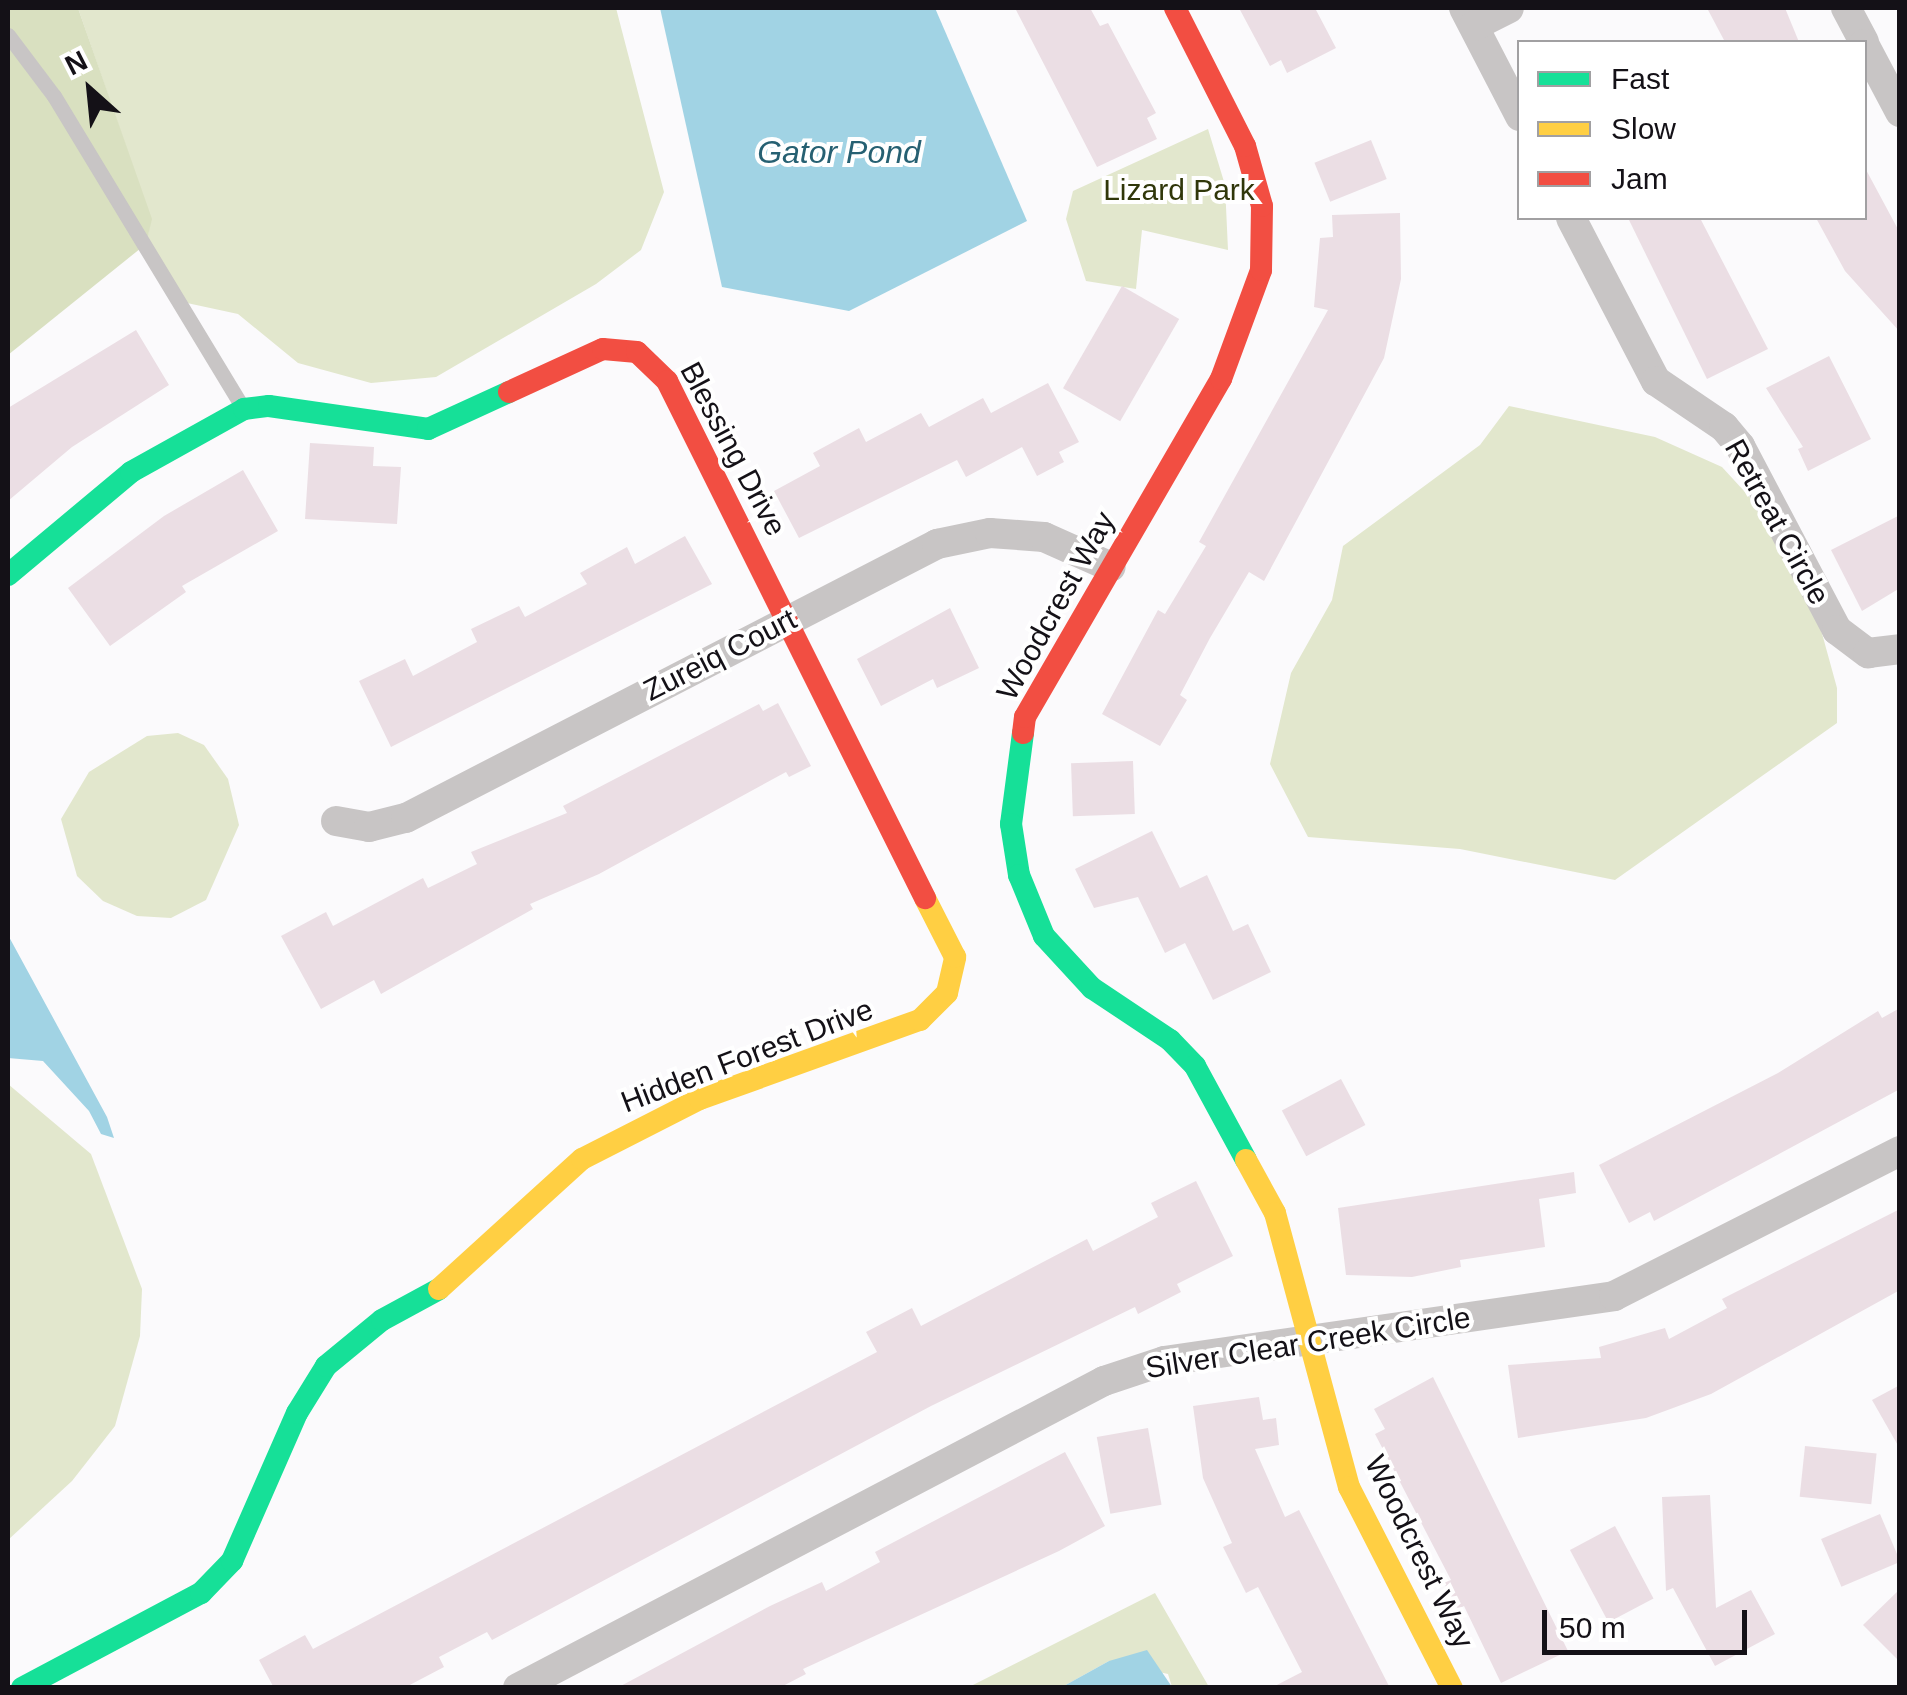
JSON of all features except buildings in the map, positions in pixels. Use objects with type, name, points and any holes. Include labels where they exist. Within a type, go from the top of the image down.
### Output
[{"type":"street","name":"Woodcrest Way","points":[[1175,8],[1245,146],[1262,206],[1261,270],[1221,380],[1025,717],[1010,824],[1020,876],[1044,936],[1066,964],[1170,1040],[1215,1098],[1289,1247],[1349,1487],[1452,1688]]},
{"type":"street","points":[[1509,8],[1469,17],[1517,110]]},
{"type":"street","points":[[1846,8],[1862,40]]},
{"type":"street","points":[[1867,49],[1900,112]]},
{"type":"street","name":"Retreat Circle","points":[[1572,220],[1656,381],[1724,427],[1740,446],[1836,630],[1868,653],[1900,649]]},
{"type":"street","name":"Blessing Drive","points":[[8,575],[131,472],[244,409],[270,406],[428,429],[458,421],[592,353],[636,352],[667,381],[788,620]]},
{"type":"street","name":"Zureiq Court","points":[[336,821],[370,827],[406,818],[912,555],[964,536],[1044,537],[1111,567]]},
{"type":"street","name":"Hidden Forest Drive","points":[[22,1688],[201,1593],[232,1561],[305,1396],[326,1366],[382,1320],[454,1280],[582,1159],[682,1107],[909,1025],[939,1004],[955,969],[947,933],[788,620]]},
{"type":"street","name":"Silver Clear Creek Circle","points":[[518,1688],[1104,1380],[1164,1361],[1643,1288],[1900,1151]]},
{"type":"lane","points":[[8,35],[54,96],[244,409]]},
{"type":"green space","points":[[8,8],[78,8],[152,219],[146,244],[8,355]]},
{"type":"green space","points":[[78,8],[616,8],[664,192],[641,250],[596,284],[436,377],[371,383],[298,363],[238,314],[187,303],[146,244],[151,219]]},
{"type":"green space","name":"Lizard Park","points":[[1208,129],[1225,185],[1228,250],[1142,230],[1136,289],[1086,281],[1066,219],[1073,191]]},
{"type":"green space","points":[[1509,406],[1655,437],[1722,467],[1767,516],[1815,608],[1837,688],[1837,723],[1615,880],[1460,849],[1308,837],[1270,764],[1291,673],[1332,600],[1343,546],[1480,445]]},
{"type":"green space","points":[[178,733],[204,745],[228,779],[239,825],[206,900],[171,918],[137,916],[103,901],[77,876],[61,819],[89,772],[147,736]]},
{"type":"green space","points":[[8,1084],[91,1154],[142,1289],[140,1336],[115,1426],[72,1481],[8,1540]]},
{"type":"green space","points":[[1155,1593],[1209,1687],[1172,1687],[1168,1674],[1109,1661],[1062,1687],[967,1688]]},
{"type":"water","name":"Gator Pond","points":[[660,8],[935,8],[1027,221],[849,311],[722,287]]},
{"type":"water","points":[[8,935],[107,1117],[114,1138],[101,1134],[89,1111],[43,1061],[8,1058]]},
{"type":"water","points":[[1147,1650],[1172,1687],[1062,1687],[1109,1661]]},
{"type":"traffic: fast","points":[[8,575],[131,472],[244,409],[269,406],[428,429],[509,392]]},
{"type":"traffic: fast","points":[[1023,733],[1011,824],[1019,875],[1044,936],[1092,988],[1170,1040],[1195,1066],[1246,1160]]},
{"type":"traffic: fast","points":[[22,1688],[201,1593],[232,1561],[297,1413],[326,1366],[382,1320],[439,1289]]},
{"type":"traffic: slow","points":[[439,1289],[582,1159],[700,1099],[920,1020],[947,993],[955,957],[925,898]]},
{"type":"traffic: slow","points":[[1246,1160],[1275,1213],[1349,1487],[1452,1688]]},
{"type":"traffic: jam","points":[[1023,733],[1025,717],[1221,379],[1261,270],[1262,206],[1245,146],[1175,8]]},
{"type":"traffic: jam","points":[[509,392],[603,349],[637,352],[667,381],[925,898]]}]
